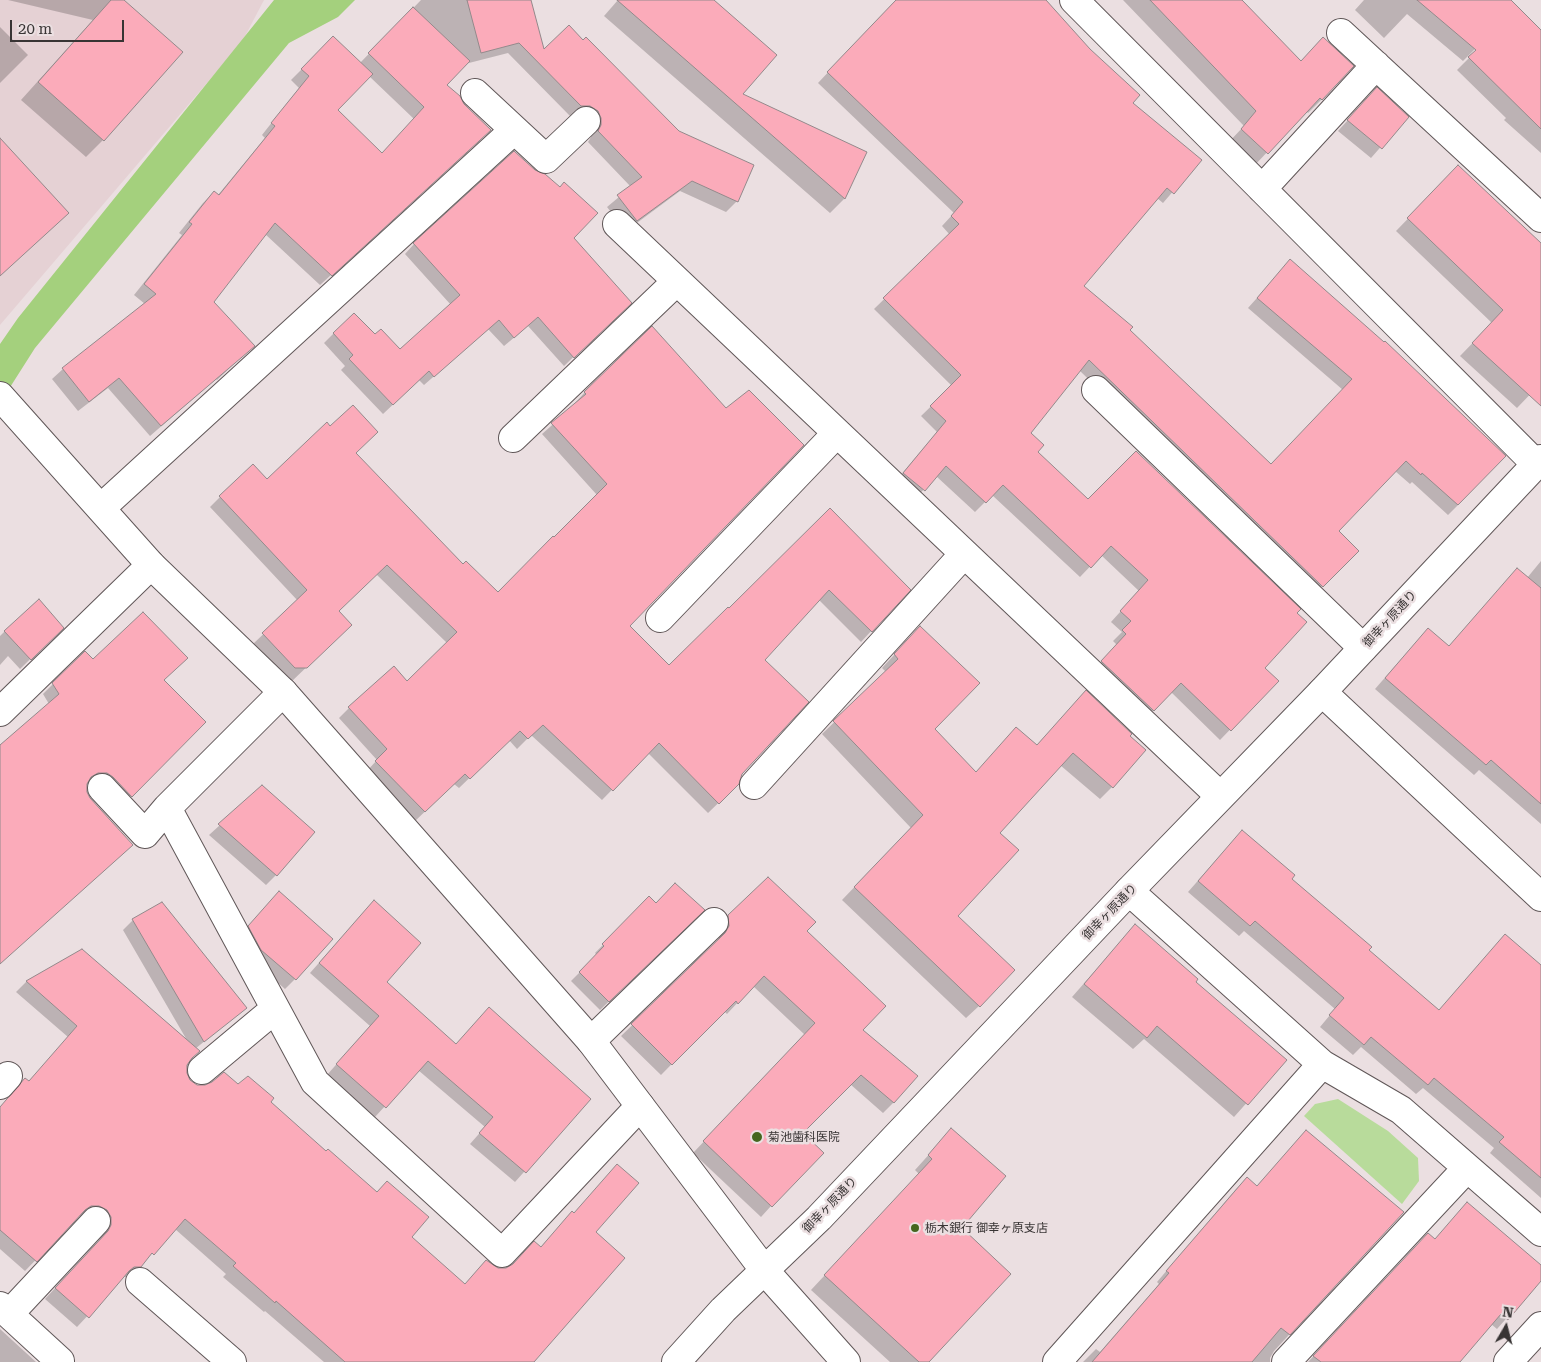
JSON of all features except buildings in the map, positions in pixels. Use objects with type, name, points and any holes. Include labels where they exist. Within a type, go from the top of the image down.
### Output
[{"type":"street","points":[[1074,0],[1262,189],[1539,462]]},
{"type":"street","points":[[1340,33],[1541,218]]},
{"type":"street","points":[[1262,189],[1376,65]]},
{"type":"street","points":[[476,93],[546,159],[586,121]]},
{"type":"street","points":[[101,508],[514,130]]},
{"type":"street","points":[[617,224],[1220,796]]},
{"type":"street","points":[[514,438],[677,281]]},
{"type":"street","points":[[1096,390],[1363,648]]},
{"type":"street","points":[[5,401],[151,565],[283,692],[591,1041],[765,1271],[846,1362]]},
{"type":"street","points":[[660,618],[837,433]]},
{"type":"street","name":"御幸ヶ原通り","points":[[676,1362],[723,1310],[819,1218],[1539,462]]},
{"type":"street","points":[[754,785],[964,554]]},
{"type":"street","points":[[0,712],[151,565]]},
{"type":"street","points":[[102,788],[145,834],[168,808],[283,692]]},
{"type":"street","points":[[1322,692],[1541,897]]},
{"type":"street","points":[[168,808],[315,1082],[502,1253],[640,1106]]},
{"type":"street","points":[[1129,891],[1322,1064],[1401,1110],[1541,1232]]},
{"type":"street","points":[[591,1041],[714,922]]},
{"type":"street","points":[[202,1070],[275,1009]]},
{"type":"street","points":[[1057,1362],[1322,1064]]},
{"type":"street","points":[[1286,1362],[1467,1168]]},
{"type":"street","points":[[60,1362],[4,1310],[96,1221]]},
{"type":"street","points":[[140,1282],[232,1362]]},
{"type":"street","points":[[1508,1362],[1541,1326]]},
{"type":"shaded area","points":[[0,0],[264,0],[242,42],[0,325]]},
{"type":"shaded area","points":[[274,0],[355,0],[338,17],[289,43],[35,348],[0,403],[0,344],[18,318]]},
{"type":"shaded area","points":[[1338,1099],[1388,1131],[1418,1158],[1419,1181],[1402,1204],[1304,1116],[1315,1104]]},
{"type":"place","name":"菊池歯科医院","points":[[757,1137]]},
{"type":"place","name":"栃木銀行 御幸ヶ原支店","points":[[915,1228]]}]
